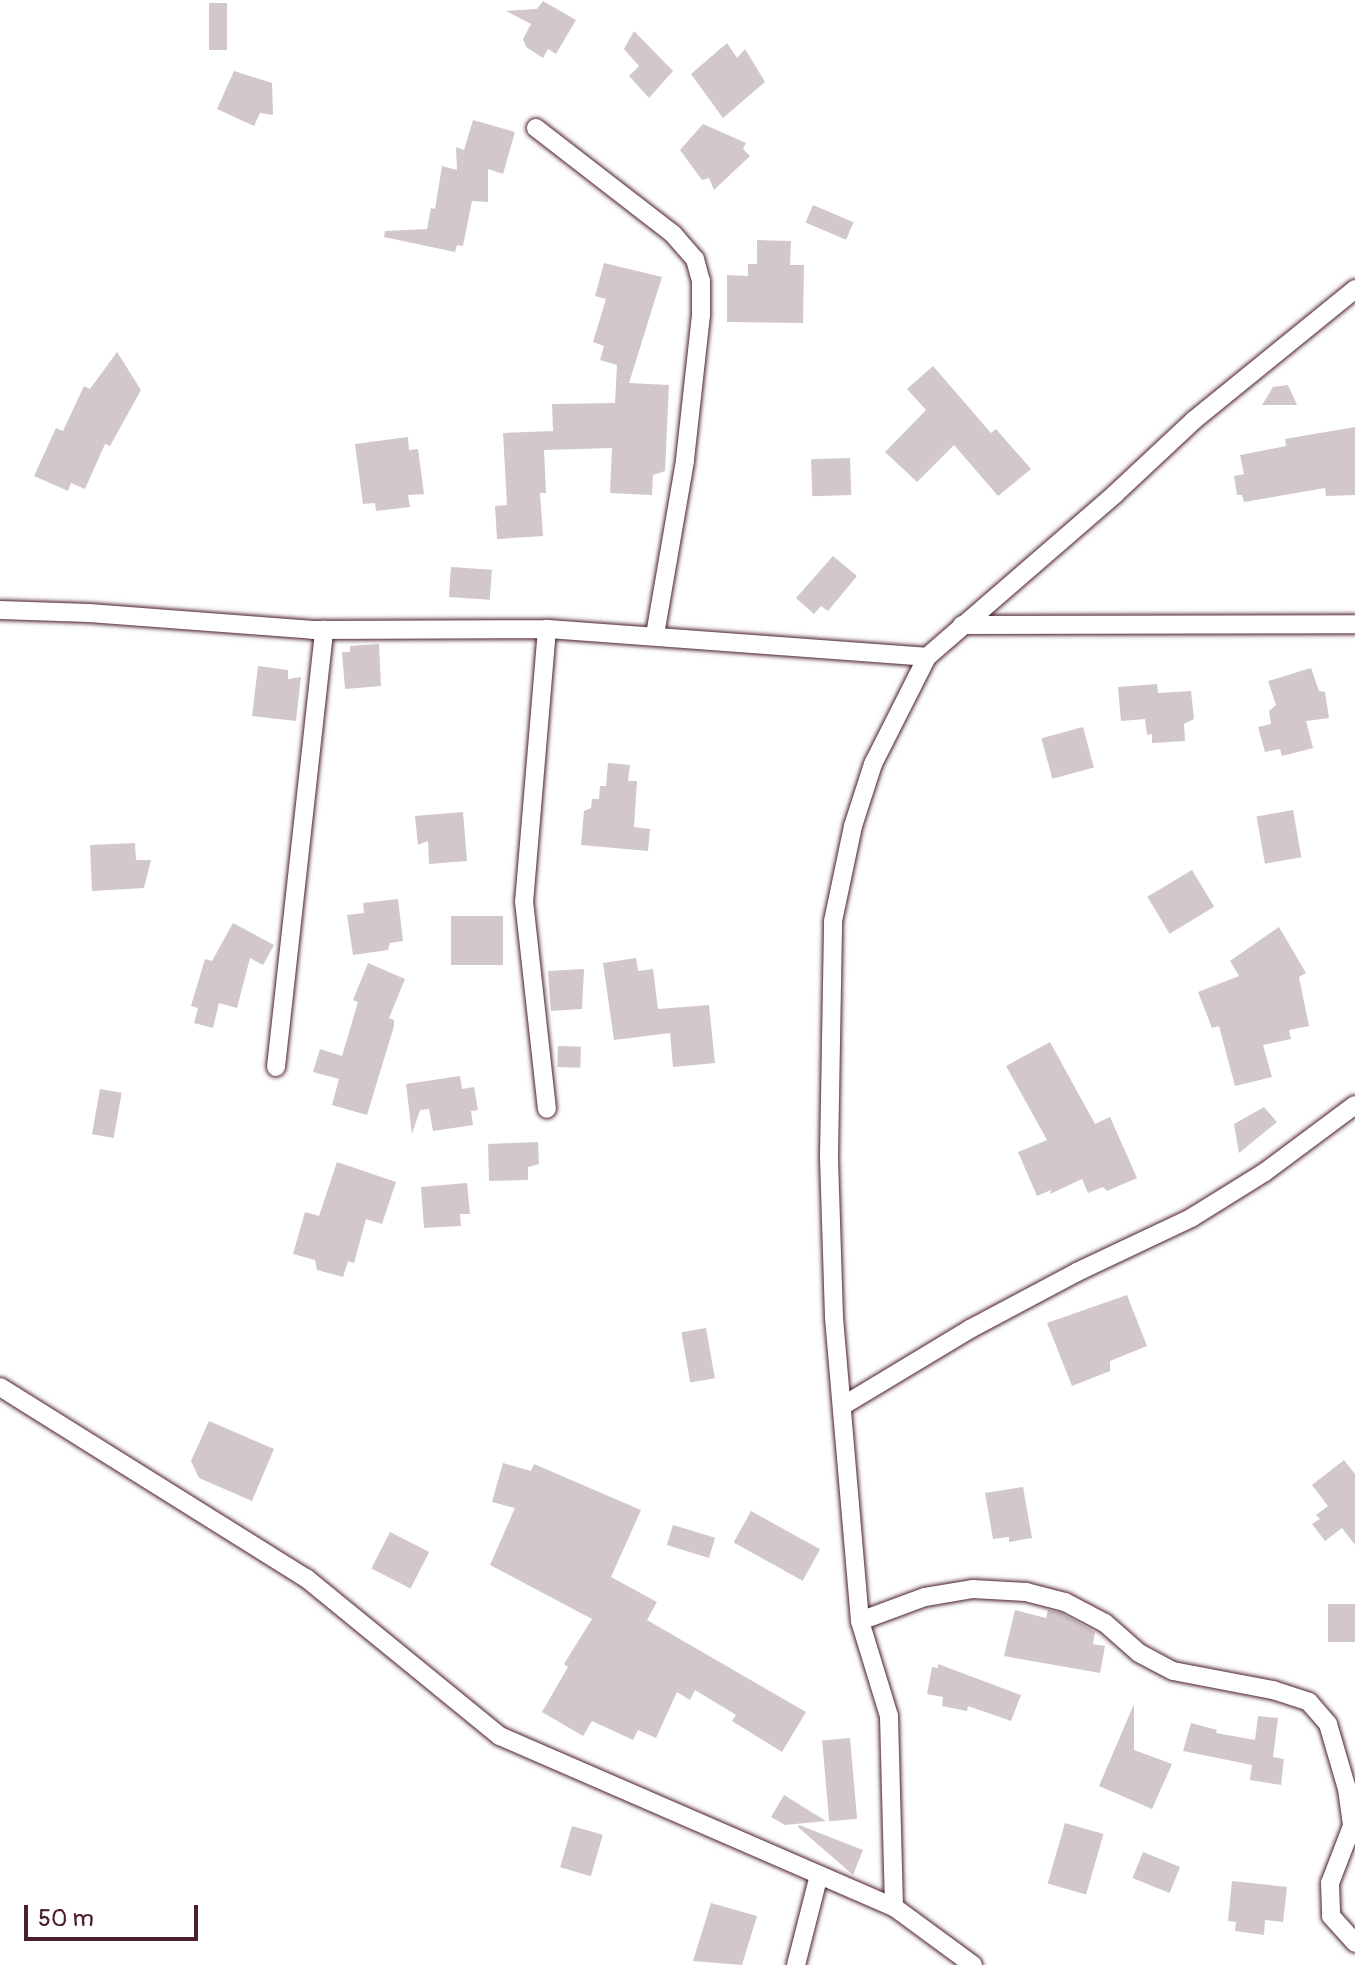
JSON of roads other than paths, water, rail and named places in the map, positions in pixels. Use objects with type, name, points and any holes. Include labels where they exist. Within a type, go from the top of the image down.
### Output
[{"type":"street","points":[[536,128],[673,234],[695,259],[701,281],[701,315],[685,461],[655,635]]},
{"type":"street","points":[[894,1907],[889,1716],[860,1621],[844,1405],[834,1317],[829,1156],[833,921],[853,826],[873,764],[927,657],[1115,494],[1194,420],[1355,289]]},
{"type":"street","points":[[0,610],[324,630],[547,629],[927,657]]},
{"type":"street","points":[[962,625],[1355,624]]},
{"type":"street","points":[[547,629],[524,901],[547,1109]]},
{"type":"street","points":[[276,1067],[324,630]]},
{"type":"street","points":[[844,1405],[984,1322],[1077,1272],[1191,1218],[1265,1172],[1355,1105]]},
{"type":"street","points":[[0,1387],[306,1578],[500,1736],[894,1907],[973,1965]]},
{"type":"street","points":[[860,1621],[925,1597],[973,1589],[1026,1592],[1065,1602],[1105,1623],[1139,1653],[1173,1671],[1273,1690],[1309,1702],[1328,1724],[1347,1789],[1352,1826],[1330,1883],[1331,1916],[1355,1943]]},
{"type":"street","points":[[796,1965],[819,1875]]}]
